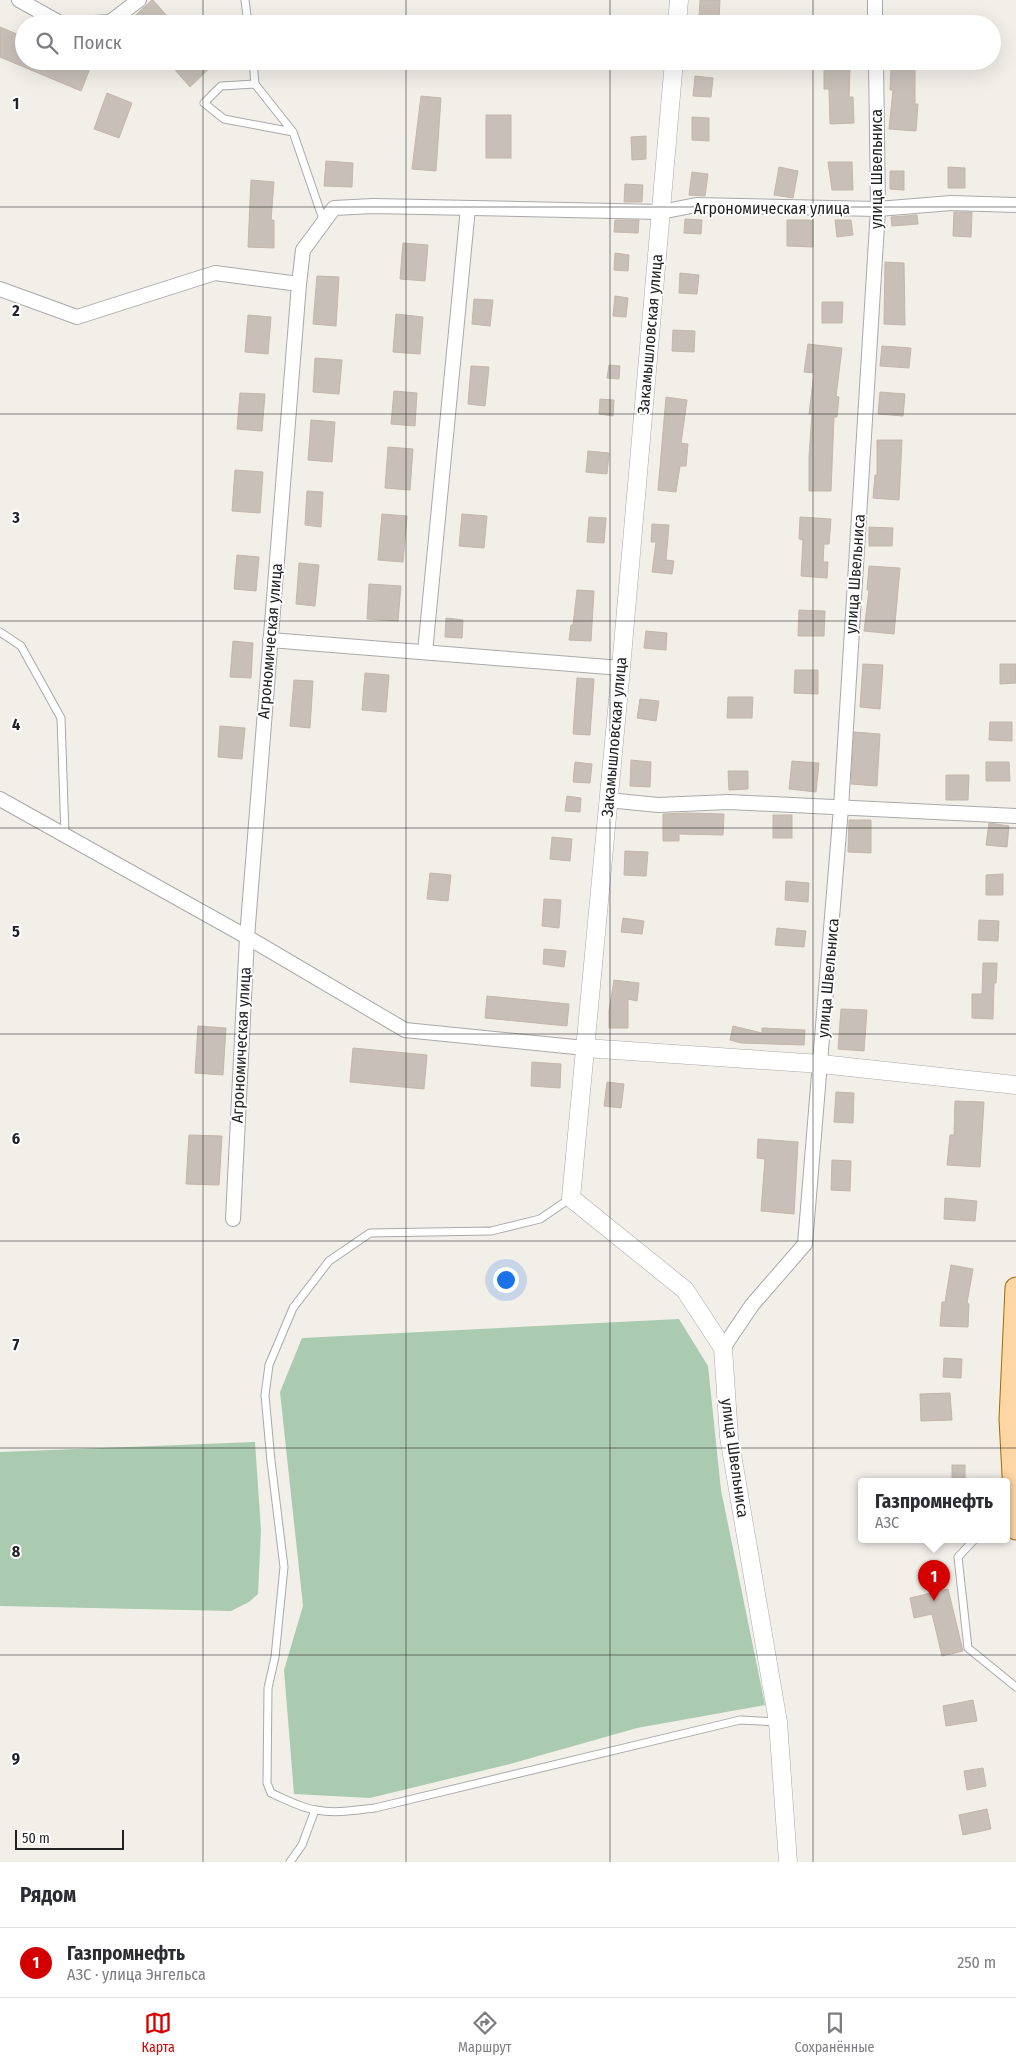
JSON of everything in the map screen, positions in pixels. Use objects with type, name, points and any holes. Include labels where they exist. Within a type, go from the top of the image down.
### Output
[{"type":"main road","points":[[1012,1519],[1010,1419],[1016,1288]]},
{"type":"street","points":[[19,0],[46,15]]},
{"type":"street","points":[[119,15],[138,0]]},
{"type":"street","points":[[678,15],[679,0]]},
{"type":"street","points":[[875,0],[875,15]]},
{"type":"street","name":"Закамышловская улица","points":[[571,1198],[621,668],[673,70]]},
{"type":"street","name":"улица Швельниса","points":[[788,1862],[778,1722],[729,1437],[723,1348],[752,1305],[804,1244],[821,1064],[841,808],[878,208],[876,70]]},
{"type":"street","name":"Агрономическая улица","points":[[233,1219],[247,938],[298,284],[303,250],[334,208],[373,206],[661,212],[696,205],[878,208],[951,203],[1016,205]]},
{"type":"street","points":[[425,652],[468,208]]},
{"type":"street","points":[[0,289],[77,317],[215,273],[298,284]]},
{"type":"street","points":[[270,640],[621,668]]},
{"type":"street","points":[[0,799],[247,938],[405,1030],[585,1048],[821,1064],[1016,1085]]},
{"type":"street","points":[[608,800],[658,805],[728,802],[1016,816]]},
{"type":"street","points":[[571,1198],[685,1290],[723,1348]]},
{"type":"lane","points":[[245,0],[247,15]]},
{"type":"lane","points":[[254,70],[255,84],[294,132],[324,223]]},
{"type":"lane","points":[[255,84],[221,86],[204,103],[224,119],[294,132]]},
{"type":"lane","points":[[0,632],[21,646],[62,718],[65,836]]},
{"type":"lane","points":[[571,1198],[540,1220],[491,1231],[370,1232],[329,1260],[293,1308],[269,1365],[265,1395],[284,1567],[275,1657],[268,1688],[267,1782],[271,1793],[315,1810],[341,1812],[375,1808],[740,1720],[778,1722]]},
{"type":"lane","points":[[971,1543],[958,1557],[968,1648],[1016,1687]]},
{"type":"lane","points":[[290,1862],[302,1845],[315,1810]]},
{"type":"green space","points":[[679,1319],[708,1366],[721,1490],[765,1705],[637,1728],[510,1764],[370,1798],[294,1794],[284,1670],[303,1606],[280,1392],[302,1338]]},
{"type":"green space","points":[[255,1442],[261,1530],[258,1594],[249,1602],[231,1611],[0,1606],[0,1452]]},
{"type":"building","points":[[152,0],[166,15],[136,15]]},
{"type":"building","points":[[700,0],[720,0],[719,15],[699,15]]},
{"type":"building","points":[[0,27],[15,33],[15,63],[0,57]]},
{"type":"building","points":[[31,70],[89,70],[81,91]]},
{"type":"building","points":[[175,70],[208,70],[190,87]]},
{"type":"building","points":[[824,70],[850,70],[849,97],[853,97],[854,123],[830,124],[829,89],[824,89]]},
{"type":"building","points":[[891,70],[915,70],[915,104],[918,104],[916,131],[889,129],[893,90],[890,90]]},
{"type":"building","points":[[695,76],[713,78],[711,97],[693,96]]},
{"type":"building","points":[[107,93],[132,103],[119,138],[94,129]]},
{"type":"building","points":[[421,96],[441,98],[436,171],[412,169]]},
{"type":"building","points":[[486,115],[511,115],[511,158],[486,158]]},
{"type":"building","points":[[692,117],[709,118],[709,141],[692,140]]},
{"type":"building","points":[[646,136],[646,159],[632,160],[631,137]]},
{"type":"building","points":[[326,161],[353,163],[352,187],[324,186]]},
{"type":"building","points":[[828,162],[852,162],[853,190],[832,190]]},
{"type":"building","points":[[779,167],[798,171],[793,198],[774,195]]},
{"type":"building","points":[[948,167],[965,168],[965,188],[948,188]]},
{"type":"building","points":[[890,171],[904,171],[904,190],[890,189]]},
{"type":"building","points":[[692,172],[708,174],[705,196],[689,195]]},
{"type":"building","points":[[251,180],[274,182],[271,220],[274,220],[274,248],[248,247]]},
{"type":"building","points":[[625,184],[643,185],[642,202],[624,202]]},
{"type":"building","points":[[954,212],[972,212],[971,237],[953,236]]},
{"type":"building","points":[[917,215],[918,224],[892,226],[891,217]]},
{"type":"building","points":[[685,219],[702,220],[701,234],[684,233]]},
{"type":"building","points":[[615,220],[639,220],[638,233],[614,232]]},
{"type":"building","points":[[787,220],[813,220],[813,247],[787,246]]},
{"type":"building","points":[[835,220],[851,220],[853,235],[837,237]]},
{"type":"building","points":[[403,243],[428,245],[425,281],[400,279]]},
{"type":"building","points":[[615,253],[629,255],[628,271],[614,270]]},
{"type":"building","points":[[885,262],[904,263],[905,325],[884,324]]},
{"type":"building","points":[[680,273],[699,275],[697,294],[679,293]]},
{"type":"building","points":[[317,276],[339,277],[336,326],[313,324]]},
{"type":"building","points":[[615,296],[628,298],[626,317],[613,316]]},
{"type":"building","points":[[474,299],[493,300],[490,326],[472,324]]},
{"type":"building","points":[[822,302],[843,302],[842,323],[822,323]]},
{"type":"building","points":[[396,314],[423,317],[420,354],[393,352]]},
{"type":"building","points":[[248,315],[271,317],[268,354],[245,352]]},
{"type":"building","points":[[673,330],[695,331],[694,352],[672,351]]},
{"type":"building","points":[[808,344],[842,348],[836,396],[839,397],[837,417],[834,417],[831,491],[809,491],[812,414],[809,414],[814,373],[804,372]]},
{"type":"building","points":[[882,346],[911,348],[909,368],[880,366]]},
{"type":"building","points":[[315,358],[342,360],[339,394],[313,392]]},
{"type":"building","points":[[609,365],[620,366],[619,379],[607,378]]},
{"type":"building","points":[[471,366],[489,367],[485,406],[468,404]]},
{"type":"building","points":[[394,391],[417,393],[415,426],[391,424]]},
{"type":"building","points":[[880,392],[905,394],[903,416],[878,414]]},
{"type":"building","points":[[240,393],[265,394],[262,431],[237,429]]},
{"type":"building","points":[[666,397],[687,400],[681,443],[688,444],[686,466],[680,466],[676,492],[658,490]]},
{"type":"building","points":[[600,399],[614,400],[613,416],[599,414]]},
{"type":"building","points":[[311,420],[335,422],[332,462],[308,460]]},
{"type":"building","points":[[877,440],[902,440],[899,500],[873,498],[875,475],[877,475]]},
{"type":"building","points":[[388,447],[413,449],[410,490],[385,488]]},
{"type":"building","points":[[588,451],[609,453],[607,474],[586,472]]},
{"type":"building","points":[[235,470],[263,472],[260,513],[232,511]]},
{"type":"building","points":[[307,491],[323,492],[321,527],[305,525]]},
{"type":"building","points":[[382,514],[407,516],[403,562],[378,560]]},
{"type":"building","points":[[462,514],[487,516],[484,548],[459,546]]},
{"type":"building","points":[[589,517],[606,518],[604,543],[587,542]]},
{"type":"building","points":[[800,517],[831,519],[829,544],[824,544],[823,562],[828,562],[827,578],[801,576],[803,540],[799,539]]},
{"type":"building","points":[[652,524],[669,525],[666,560],[674,561],[672,574],[652,572],[656,542],[651,542]]},
{"type":"building","points":[[869,527],[893,528],[892,546],[869,546]]},
{"type":"building","points":[[237,555],[259,557],[256,591],[234,589]]},
{"type":"building","points":[[299,563],[319,565],[315,606],[296,604]]},
{"type":"building","points":[[869,566],[900,568],[894,634],[864,631],[869,590],[867,590]]},
{"type":"building","points":[[369,584],[401,586],[398,621],[367,619]]},
{"type":"building","points":[[577,590],[594,591],[591,641],[569,640],[571,625],[573,625]]},
{"type":"building","points":[[799,610],[825,611],[824,636],[798,636]]},
{"type":"building","points":[[446,618],[463,620],[462,638],[445,637]]},
{"type":"building","points":[[646,631],[667,633],[666,650],[644,648]]},
{"type":"building","points":[[233,641],[253,643],[251,678],[230,677]]},
{"type":"building","points":[[863,664],[883,665],[880,709],[860,707]]},
{"type":"building","points":[[1000,664],[1016,664],[1016,683],[1000,684]]},
{"type":"building","points":[[795,670],[818,670],[818,694],[794,693]]},
{"type":"building","points":[[365,673],[389,675],[386,712],[362,710]]},
{"type":"building","points":[[577,678],[594,679],[590,735],[573,734]]},
{"type":"building","points":[[294,680],[313,681],[310,728],[290,726]]},
{"type":"building","points":[[728,697],[753,697],[752,718],[727,718]]},
{"type":"building","points":[[640,699],[659,701],[656,721],[637,718]]},
{"type":"building","points":[[990,722],[1012,722],[1012,741],[989,740]]},
{"type":"building","points":[[220,726],[245,728],[242,759],[218,757]]},
{"type":"building","points":[[854,732],[880,734],[877,786],[851,784]]},
{"type":"building","points":[[631,760],[651,762],[650,787],[630,786]]},
{"type":"building","points":[[792,761],[819,763],[816,792],[789,789]]},
{"type":"building","points":[[575,762],[592,764],[590,783],[573,782]]},
{"type":"building","points":[[986,762],[1009,762],[1010,781],[986,781]]},
{"type":"building","points":[[728,771],[748,771],[748,789],[729,790]]},
{"type":"building","points":[[946,775],[969,775],[968,800],[946,800]]},
{"type":"building","points":[[567,796],[581,798],[580,812],[565,811]]},
{"type":"building","points":[[663,814],[724,814],[723,835],[679,834],[679,841],[663,841]]},
{"type":"building","points":[[773,815],[792,815],[792,838],[773,838]]},
{"type":"building","points":[[849,820],[871,820],[871,853],[848,852]]},
{"type":"building","points":[[989,823],[1009,826],[1007,847],[986,845]]},
{"type":"building","points":[[552,837],[572,839],[570,861],[550,859]]},
{"type":"building","points":[[625,851],[648,852],[646,876],[624,875]]},
{"type":"building","points":[[430,873],[451,875],[448,901],[427,899]]},
{"type":"building","points":[[1003,874],[1003,895],[986,895],[986,875]]},
{"type":"building","points":[[786,881],[809,883],[808,902],[785,900]]},
{"type":"building","points":[[544,899],[561,900],[559,928],[542,926]]},
{"type":"building","points":[[623,918],[644,921],[642,934],[621,932]]},
{"type":"building","points":[[979,920],[999,921],[998,941],[978,940]]},
{"type":"building","points":[[777,928],[806,931],[804,947],[775,945]]},
{"type":"building","points":[[544,949],[566,951],[564,967],[543,964]]},
{"type":"building","points":[[983,963],[997,963],[996,983],[994,983],[993,1019],[972,1018],[972,994],[982,994]]},
{"type":"building","points":[[614,980],[639,983],[637,1001],[628,999],[628,1028],[609,1028],[609,1011]]},
{"type":"building","points":[[487,996],[569,1004],[567,1026],[485,1018]]},
{"type":"building","points":[[841,1009],[867,1010],[864,1051],[838,1049]]},
{"type":"building","points":[[198,1026],[226,1028],[223,1075],[195,1073]]},
{"type":"building","points":[[733,1026],[762,1033],[762,1028],[805,1030],[804,1045],[741,1043],[730,1040]]},
{"type":"building","points":[[353,1048],[427,1055],[424,1089],[350,1082]]},
{"type":"building","points":[[532,1062],[561,1064],[560,1088],[531,1086]]},
{"type":"building","points":[[607,1082],[624,1084],[621,1108],[604,1106]]},
{"type":"building","points":[[836,1092],[854,1093],[853,1123],[834,1122]]},
{"type":"building","points":[[955,1101],[984,1102],[980,1167],[947,1165],[950,1135],[954,1135]]},
{"type":"building","points":[[189,1135],[222,1136],[219,1185],[186,1184]]},
{"type":"building","points":[[758,1139],[798,1142],[794,1214],[761,1211],[765,1159],[757,1158]]},
{"type":"building","points":[[832,1160],[851,1161],[850,1191],[831,1190]]},
{"type":"building","points":[[945,1198],[977,1201],[975,1221],[944,1219]]},
{"type":"building","points":[[951,1265],[973,1269],[967,1303],[969,1304],[968,1327],[940,1326],[942,1302],[945,1302]]},
{"type":"building","points":[[944,1358],[962,1359],[961,1378],[943,1377]]},
{"type":"building","points":[[950,1393],[952,1420],[921,1421],[920,1394]]},
{"type":"building","points":[[952,1465],[965,1465],[965,1478],[952,1478]]},
{"type":"building","points":[[948,1589],[963,1651],[942,1656],[932,1614],[914,1618],[910,1598]]},
{"type":"building","points":[[973,1700],[977,1721],[946,1726],[943,1706]]},
{"type":"building","points":[[983,1768],[986,1786],[967,1790],[964,1771]]},
{"type":"building","points":[[987,1809],[991,1829],[963,1835],[959,1815]]},
{"type":"place","name":"Газпромнефть","points":[[934,1601]]}]
